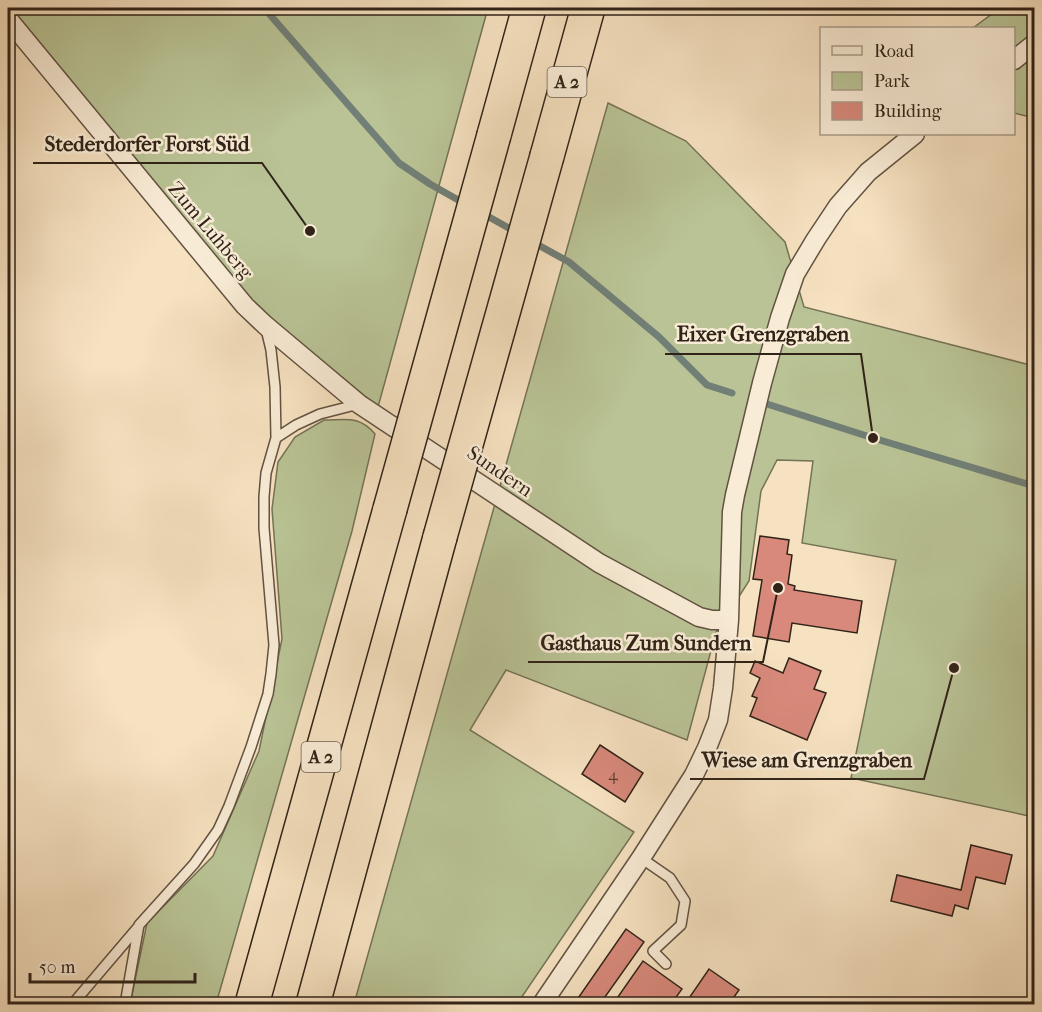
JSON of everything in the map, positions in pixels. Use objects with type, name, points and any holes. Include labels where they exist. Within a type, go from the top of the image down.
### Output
[{"type":"highway","name":"A 2","points":[[252,1005],[529,8]]},
{"type":"highway","name":"A 2","points":[[313,1005],[440,537],[588,8]]},
{"type":"street","name":"Zum Luhberg","points":[[8,19],[208,261],[265,325]]},
{"type":"street","points":[[1015,59],[1035,44]]},
{"type":"street","points":[[542,1005],[694,775],[717,720],[723,688],[729,620],[732,512],[780,318],[795,274],[838,206],[868,172],[914,135]]},
{"type":"street","name":"Sundern","points":[[265,325],[359,404],[599,563],[699,617],[729,620]]},
{"type":"lane","points":[[79,1005],[76,1000],[194,864],[218,830],[260,721],[271,674],[274,645],[264,528],[264,497],[266,473],[276,438],[275,387],[271,350],[265,325]]},
{"type":"lane","points":[[276,438],[296,425],[320,414],[359,404]]},
{"type":"lane","points":[[641,858],[670,878],[685,901],[681,925],[653,951],[666,964]]},
{"type":"lane","points":[[125,1005],[139,926]]},
{"type":"green space","points":[[8,8],[488,8],[378,407],[254,304]]},
{"type":"green space","points":[[1000,8],[1034,8],[1034,118],[1015,113],[1015,27],[974,27]]},
{"type":"green space","points":[[608,103],[686,141],[785,242],[804,307],[1034,366],[1034,817],[851,778],[896,560],[802,543],[813,461],[777,460],[761,491],[749,581],[716,632],[687,740],[506,670],[470,730],[634,832],[517,1004],[354,1004]]},
{"type":"green space","points":[[324,420],[358,421],[375,434],[352,531],[216,1004],[130,1004],[147,923],[213,856],[259,751],[282,639],[272,509],[278,462],[295,437]]},
{"type":"building","points":[[760,536],[789,540],[787,554],[792,555],[788,584],[795,586],[794,590],[862,601],[857,633],[792,623],[789,642],[753,636],[762,580],[753,579]]},
{"type":"building","points":[[789,658],[821,671],[814,689],[826,693],[807,740],[750,716],[757,698],[752,696],[760,678],[750,673],[755,661],[783,673]]},
{"type":"building","points":[[600,745],[643,773],[625,802],[582,774]]},
{"type":"building","points":[[971,845],[1012,855],[1005,884],[976,877],[968,909],[955,905],[952,916],[891,901],[897,875],[961,890]]},
{"type":"building","points":[[626,929],[644,942],[600,1004],[574,1004]]},
{"type":"building","points":[[643,961],[682,989],[674,1000],[681,1004],[613,1004]]},
{"type":"building","points":[[709,969],[739,990],[729,1004],[685,1004]]},
{"type":"waterway","points":[[264,8],[399,163],[467,205]]},
{"type":"waterway","points":[[482,213],[516,232]]},
{"type":"waterway","points":[[531,241],[569,262],[659,337],[707,385],[732,393]]},
{"type":"waterway","points":[[764,403],[1034,486]]},
{"type":"place","name":"Stederdorfer Forst Süd","points":[[310,231]]},
{"type":"place","name":"Eixer Grenzgraben","points":[[873,438]]},
{"type":"place","name":"Gasthaus Zum Sundern","points":[[778,588]]},
{"type":"place","name":"Wiese am Grenzgraben","points":[[954,668]]}]
